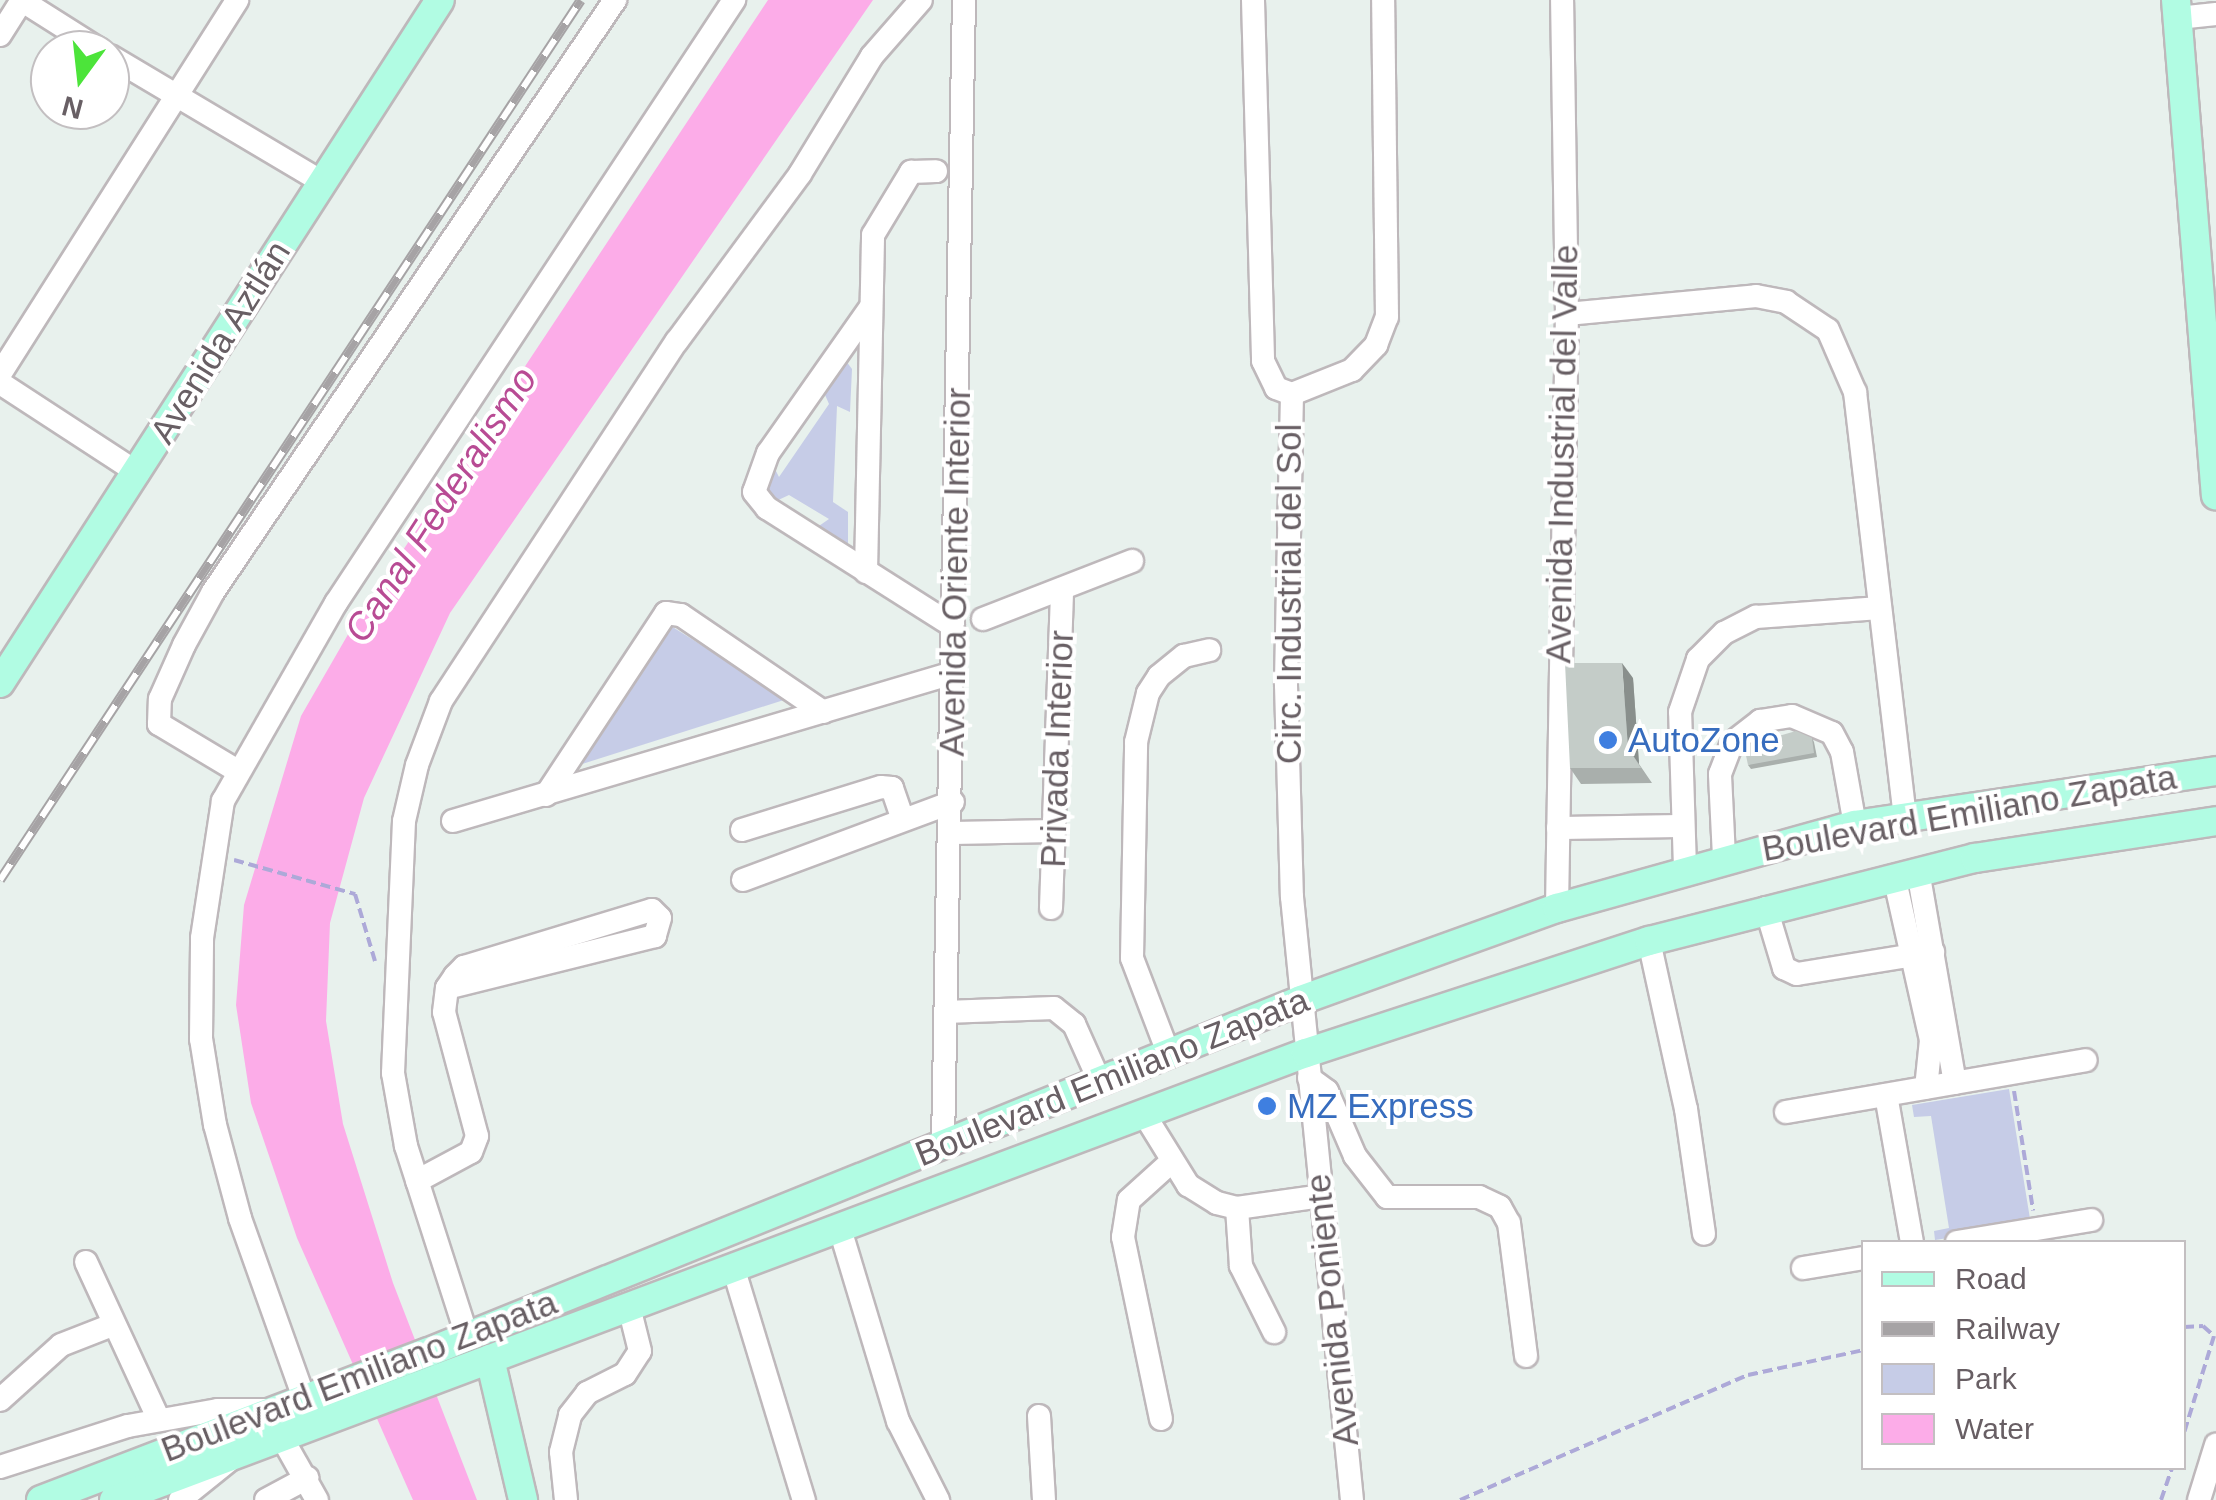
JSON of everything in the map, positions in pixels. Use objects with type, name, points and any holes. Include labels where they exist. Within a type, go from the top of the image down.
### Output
[{"type":"main road","name":"Avenida Aztlán","points":[[0,684],[440,0]]},
{"type":"main road","points":[[2177,9],[2208,346],[2216,495]]},
{"type":"main road","name":"Boulevard Emiliano Zapata","points":[[41,1500],[430,1352],[1300,1000],[1557,908],[1724,857],[1856,825],[2216,771]]},
{"type":"main road","name":"Boulevard Emiliano Zapata","points":[[114,1500],[1144,1114],[1307,1065],[1649,941],[1906,874],[2216,821]]},
{"type":"main road","points":[[490,1358],[523,1500]]},
{"type":"street","points":[[0,35],[22,0],[69,30]]},
{"type":"street","points":[[0,374],[237,0]]},
{"type":"street","points":[[236,770],[159,724],[160,700],[184,645],[213,592],[615,0]]},
{"type":"street","points":[[304,1398],[240,1218],[215,1125],[202,1039],[211,852],[236,770],[336,603],[734,0]]},
{"type":"street","points":[[468,1336],[418,1181],[394,1073],[404,822],[440,702],[677,341],[800,174],[872,56],[921,0]]},
{"type":"street","name":"Avenida Oriente Interior","points":[[943,1144],[953,832],[964,0]]},
{"type":"street","points":[[1252,0],[1263,361],[1276,388],[1292,394]]},
{"type":"street","name":"Circ. Industrial del Sol","points":[[1300,1000],[1286,685],[1292,394],[1352,370],[1376,345],[1386,317],[1383,0]]},
{"type":"street","name":"Avenida Industrial del Valle","points":[[1557,908],[1568,314],[1562,0]]},
{"type":"street","points":[[2177,9],[2216,14]]},
{"type":"street","points":[[130,68],[322,182]]},
{"type":"street","points":[[866,572],[870,308],[876,225],[910,172],[936,171]]},
{"type":"street","points":[[1568,314],[1756,296],[1786,302],[1820,322],[1841,349],[1854,392],[1906,816]]},
{"type":"street","points":[[870,308],[768,452],[754,484],[761,503],[953,626]]},
{"type":"street","points":[[0,383],[138,473]]},
{"type":"street","points":[[983,619],[1132,561]]},
{"type":"street","name":"Privada Interior","points":[[1052,908],[1062,590]]},
{"type":"street","points":[[1685,868],[1681,693],[1710,645],[1756,617],[1880,608]]},
{"type":"street","points":[[546,796],[666,613],[681,615],[823,712]]},
{"type":"street","points":[[1169,1055],[1132,958],[1136,742],[1148,693],[1159,676],[1184,656],[1209,650]]},
{"type":"street","points":[[453,821],[953,673]]},
{"type":"street","points":[[1724,857],[1720,774],[1732,743],[1760,721],[1792,716],[1832,733],[1842,752],[1856,825]]},
{"type":"street","points":[[742,830],[881,786],[892,788],[902,817]]},
{"type":"street","points":[[743,880],[865,838],[902,817],[953,802]]},
{"type":"street","points":[[1558,828],[1683,826]]},
{"type":"street","points":[[953,832],[1054,831]]},
{"type":"street","points":[[1906,874],[1954,1083]]},
{"type":"street","points":[[1766,908],[1778,956],[1790,972],[1922,953]]},
{"type":"street","points":[[1649,941],[1686,1109],[1704,1234]]},
{"type":"street","points":[[418,1181],[471,1152],[477,1136],[446,1030],[447,988],[558,949]]},
{"type":"street","points":[[1922,953],[1931,1040],[1926,1088]]},
{"type":"street","name":"Avenida Poniente","points":[[1300,1000],[1352,1500]]},
{"type":"street","points":[[945,1012],[1054,1008],[1074,1024],[1100,1082]]},
{"type":"street","points":[[1786,1112],[2086,1060]]},
{"type":"street","points":[[1307,1065],[1327,1091],[1355,1156],[1387,1197],[1480,1197],[1500,1207],[1510,1223],[1526,1356]]},
{"type":"street","points":[[1886,1094],[1912,1240]]},
{"type":"street","points":[[1144,1114],[1188,1186],[1238,1208],[1321,1196]]},
{"type":"street","points":[[1161,1419],[1123,1238],[1129,1200],[1171,1162]]},
{"type":"street","points":[[1238,1208],[1241,1266],[1274,1332]]},
{"type":"street","points":[[1969,1240],[2091,1220]]},
{"type":"street","points":[[840,1229],[898,1421],[938,1500]]},
{"type":"street","points":[[1803,1268],[1861,1258]]},
{"type":"street","points":[[86,1262],[112,1326],[159,1420]]},
{"type":"street","points":[[733,1266],[804,1500]]},
{"type":"street","points":[[566,1500],[561,1452],[570,1415],[587,1393],[625,1374],[640,1351],[629,1307]]},
{"type":"street","points":[[0,1400],[61,1345],[112,1326]]},
{"type":"street","points":[[0,1467],[159,1420],[270,1410]]},
{"type":"street","points":[[1039,1416],[1044,1500]]},
{"type":"street","points":[[266,1500],[312,1489],[282,1438]]},
{"type":"street","points":[[2199,1500],[2216,1445]]},
{"type":"street","points":[[180,1500],[236,1454]]},
{"type":"path","points":[[232,859],[355,894],[385,994],[396,998]]},
{"type":"path","points":[[2011,1073],[2037,1229]]},
{"type":"path","points":[[2186,1328],[2212,1329],[2213,1354],[2186,1428]]},
{"type":"path","points":[[1460,1500],[1748,1375],[1861,1351]]},
{"type":"path","points":[[2161,1500],[2171,1470]]},
{"type":"green space","points":[[846,361],[852,369],[850,412],[837,406],[833,502],[848,512],[848,549],[816,528],[829,519],[789,495],[774,502],[755,490],[772,463],[779,477],[829,404],[822,388]]},
{"type":"green space","points":[[671,626],[787,699],[579,765]]},
{"type":"green space","points":[[2009,1089],[2031,1225],[1935,1240],[1934,1231],[1949,1228],[1931,1116],[1914,1117],[1912,1105]]},
{"type":"water","name":"Canal Federalismo","points":[[768,0],[873,0],[450,613],[364,798],[330,923],[326,1021],[343,1124],[393,1283],[477,1500],[413,1500],[297,1238],[251,1103],[236,1005],[244,905],[301,716],[354,624]]},
{"type":"building","points":[[1565,663],[1622,663],[1628,748],[1641,768],[1570,768]]},
{"type":"building","points":[[1796,731],[1812,738],[1814,753],[1748,765],[1744,746]]},
{"type":"railway","points":[[0,880],[581,0]]},
{"type":"place","name":"AutoZone","points":[[1608,740]]},
{"type":"place","name":"MZ Express","points":[[1267,1106]]}]
